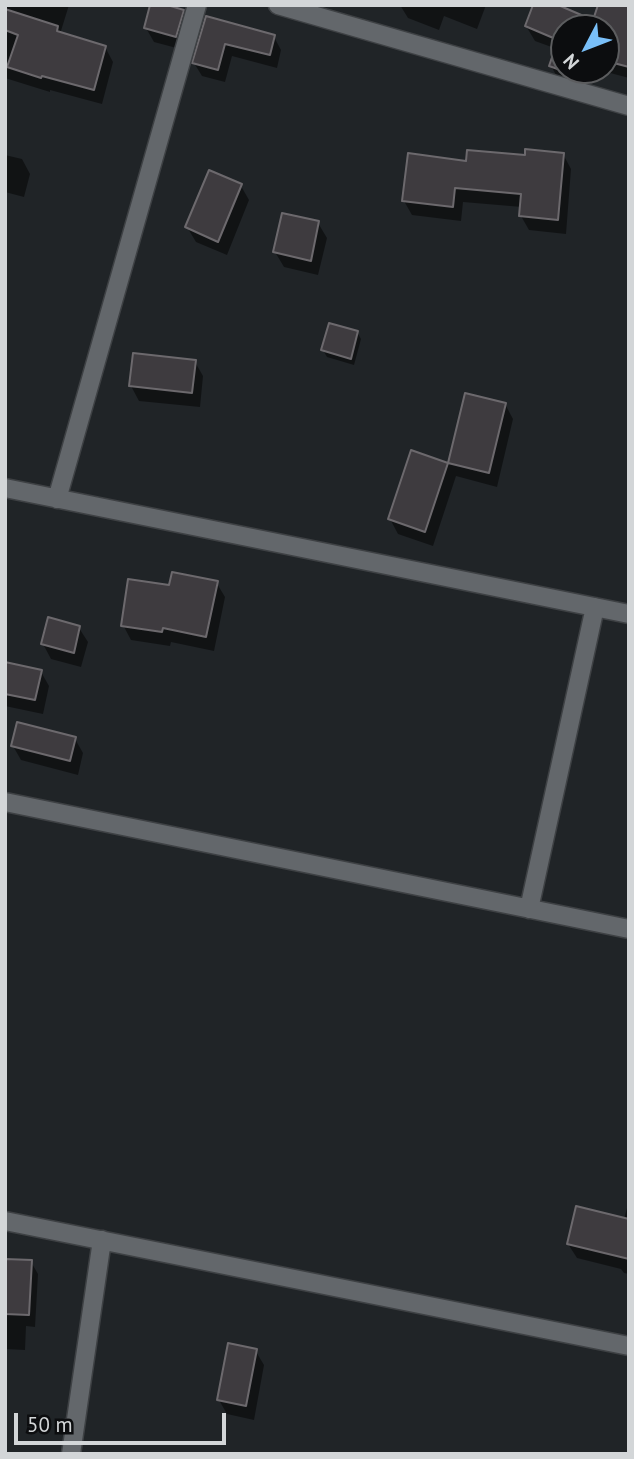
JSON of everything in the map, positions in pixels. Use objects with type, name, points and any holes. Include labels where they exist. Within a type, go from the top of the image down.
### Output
[{"type":"street","points":[[57,499],[197,5]]},
{"type":"street","points":[[278,5],[629,106]]},
{"type":"street","points":[[5,488],[629,614]]},
{"type":"street","points":[[529,909],[595,607]]},
{"type":"street","points":[[5,802],[629,929]]},
{"type":"street","points":[[5,1222],[629,1346]]},
{"type":"street","points":[[71,1454],[102,1240]]},
{"type":"building","points":[[150,5],[167,5],[184,10],[176,37],[144,28]]},
{"type":"building","points":[[533,5],[558,5],[579,14],[550,14],[550,37],[525,26]]},
{"type":"building","points":[[598,5],[629,5],[629,67],[620,65],[620,14],[595,14]]},
{"type":"building","points":[[5,9],[58,26],[57,31],[106,46],[94,90],[7,67],[18,35],[5,30]]},
{"type":"building","points":[[206,16],[275,35],[270,55],[225,44],[218,70],[192,63]]},
{"type":"building","points":[[525,149],[564,153],[558,220],[519,216],[521,194],[455,188],[453,207],[402,201],[408,153],[466,161],[467,150],[525,155]]},
{"type":"building","points":[[209,170],[242,184],[218,242],[185,227]]},
{"type":"building","points":[[282,213],[319,221],[311,261],[273,252]]},
{"type":"building","points":[[329,323],[358,331],[351,359],[321,350]]},
{"type":"building","points":[[133,353],[196,360],[192,393],[129,386]]},
{"type":"building","points":[[465,393],[506,403],[489,473],[448,463]]},
{"type":"building","points":[[411,450],[448,463],[425,532],[388,519]]},
{"type":"building","points":[[172,572],[218,581],[206,637],[163,628],[162,632],[121,626],[128,579],[169,585]]},
{"type":"building","points":[[48,617],[80,626],[74,653],[41,644]]},
{"type":"building","points":[[5,662],[42,670],[35,700],[5,694]]},
{"type":"building","points":[[17,722],[76,737],[70,761],[11,746]]},
{"type":"building","points":[[576,1206],[629,1219],[629,1259],[567,1244]]},
{"type":"building","points":[[5,1259],[32,1260],[29,1315],[5,1314]]},
{"type":"building","points":[[228,1343],[257,1349],[246,1406],[217,1400]]}]
